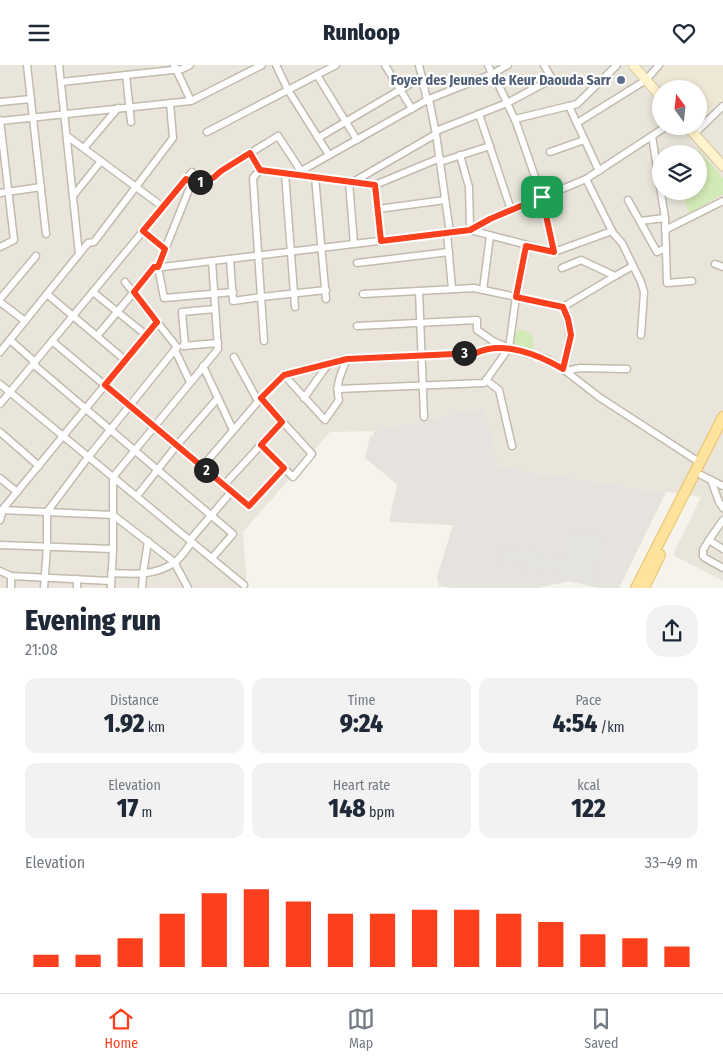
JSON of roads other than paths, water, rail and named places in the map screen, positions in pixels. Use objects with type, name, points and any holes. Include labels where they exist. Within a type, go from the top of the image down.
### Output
[{"type":"main road","points":[[636,588],[723,417]]},
{"type":"main road","points":[[644,588],[723,432]]},
{"type":"street","points":[[28,65],[46,233]]},
{"type":"street","points":[[59,65],[79,254]]},
{"type":"street","points":[[61,82],[126,75],[175,67],[182,69],[190,65]]},
{"type":"street","points":[[0,247],[14,240],[0,124],[33,117],[191,101],[262,65]]},
{"type":"street","points":[[276,65],[288,90],[329,155]]},
{"type":"street","points":[[207,132],[336,65]]},
{"type":"street","points":[[385,65],[412,109]]},
{"type":"street","points":[[419,65],[436,133],[446,200],[452,289]]},
{"type":"street","points":[[488,65],[515,119],[542,197],[554,252]]},
{"type":"street","points":[[301,173],[428,99],[508,65]]},
{"type":"street","points":[[350,182],[436,133],[507,103],[552,79],[544,65]]},
{"type":"street","points":[[515,119],[577,104],[616,65]]},
{"type":"street","points":[[633,65],[652,87]]},
{"type":"street","points":[[576,123],[646,80],[659,65]]},
{"type":"street","points":[[175,67],[191,101]]},
{"type":"street","points":[[126,75],[131,122]]},
{"type":"street","points":[[317,75],[357,140]]},
{"type":"street","points":[[318,138],[422,77]]},
{"type":"street","points":[[0,102],[31,99]]},
{"type":"street","points":[[0,352],[88,243],[94,242],[173,139],[170,103]]},
{"type":"street","points":[[569,106],[599,171]]},
{"type":"street","points":[[708,121],[723,107]]},
{"type":"street","points":[[84,148],[118,108]]},
{"type":"street","points":[[479,114],[511,210]]},
{"type":"street","points":[[189,181],[197,183],[213,178],[278,135],[301,173]]},
{"type":"street","points":[[695,135],[722,163]]},
{"type":"street","points":[[67,136],[163,207]]},
{"type":"street","points":[[97,336],[154,267],[470,230],[490,219],[586,179],[652,136],[666,218],[667,283],[692,281]]},
{"type":"street","points":[[550,152],[584,140]]},
{"type":"street","points":[[260,170],[301,173],[315,177],[375,185],[440,160],[490,145]]},
{"type":"street","points":[[250,153],[260,170]]},
{"type":"street","points":[[460,155],[469,187],[470,230]]},
{"type":"street","points":[[73,195],[101,161]]},
{"type":"street","points":[[260,170],[254,178],[264,341]]},
{"type":"street","points":[[192,171],[158,267],[164,298],[232,292]]},
{"type":"street","points":[[285,173],[295,307]]},
{"type":"street","points":[[315,177],[326,299]]},
{"type":"street","points":[[586,179],[612,231],[622,243],[641,282],[644,292],[641,335]]},
{"type":"street","points":[[0,404],[163,207],[189,181]]},
{"type":"street","points":[[350,182],[354,244]]},
{"type":"street","points":[[375,185],[381,241]]},
{"type":"street","points":[[0,193],[41,187]]},
{"type":"street","points":[[378,209],[446,200]]},
{"type":"street","points":[[628,200],[657,251],[666,248]]},
{"type":"street","points":[[665,229],[723,201]]},
{"type":"street","points":[[640,221],[666,218]]},
{"type":"street","points":[[470,230],[554,252],[612,231]]},
{"type":"street","points":[[143,231],[165,249]]},
{"type":"street","points":[[483,290],[490,236]]},
{"type":"street","points":[[337,389],[484,383],[509,348],[526,246]]},
{"type":"street","points":[[357,263],[449,252]]},
{"type":"street","points":[[25,321],[0,301],[36,256]]},
{"type":"street","points":[[230,259],[233,301],[326,290]]},
{"type":"street","points":[[562,268],[581,260],[615,276]]},
{"type":"street","points":[[0,571],[11,577],[77,579],[111,584],[113,477],[218,349],[212,261]]},
{"type":"street","points":[[715,264],[723,267]]},
{"type":"street","points":[[363,294],[474,288],[563,307],[633,266]]},
{"type":"street","points":[[126,282],[176,348],[190,382]]},
{"type":"street","points":[[419,291],[424,417]]},
{"type":"street","points":[[93,292],[146,335]]},
{"type":"street","points":[[47,294],[125,360]]},
{"type":"street","points":[[563,307],[568,319],[571,335],[564,370]]},
{"type":"street","points":[[185,346],[182,312],[215,309]]},
{"type":"street","points":[[356,326],[477,320],[477,330],[493,341],[509,348],[547,359],[599,397],[700,462]]},
{"type":"street","points":[[0,520],[2,510],[157,322]]},
{"type":"street","points":[[10,340],[34,363],[233,533],[212,558]]},
{"type":"street","points":[[52,341],[249,506],[284,468]]},
{"type":"street","points":[[44,588],[47,512],[89,456],[176,348],[218,343]]},
{"type":"street","points":[[202,467],[260,399],[284,375],[347,359],[476,353],[488,348],[509,348]]},
{"type":"street","points":[[234,357],[260,399],[312,454],[293,477],[261,445]]},
{"type":"street","points":[[284,375],[325,420],[339,400],[337,389],[339,378],[347,359]]},
{"type":"street","points":[[304,398],[329,363]]},
{"type":"street","points":[[203,366],[233,430]]},
{"type":"street","points":[[564,370],[580,368],[627,369]]},
{"type":"street","points":[[486,380],[499,390],[512,446]]},
{"type":"street","points":[[1,385],[244,585]]},
{"type":"street","points":[[137,496],[218,397]]},
{"type":"street","points":[[224,485],[282,422]]},
{"type":"street","points":[[0,433],[39,466]]},
{"type":"street","points":[[700,475],[723,486]]},
{"type":"street","points":[[0,477],[17,492]]},
{"type":"street","points":[[711,481],[723,508]]},
{"type":"street","points":[[112,573],[143,574],[156,571],[174,562],[232,491]]},
{"type":"street","points":[[2,510],[113,515],[174,562],[188,588]]},
{"type":"street","points":[[723,519],[703,550],[705,558],[723,568]]},
{"type":"street","points":[[709,540],[723,549]]},
{"type":"street","points":[[142,588],[148,541]]},
{"type":"street","points":[[0,545],[113,549]]},
{"type":"street","points":[[11,577],[11,588]]},
{"type":"street","points":[[77,579],[77,588]]},
{"type":"place","name":"Foyer des Jeunes de Keur Daouda Sarr","points":[[621,80]]}]
